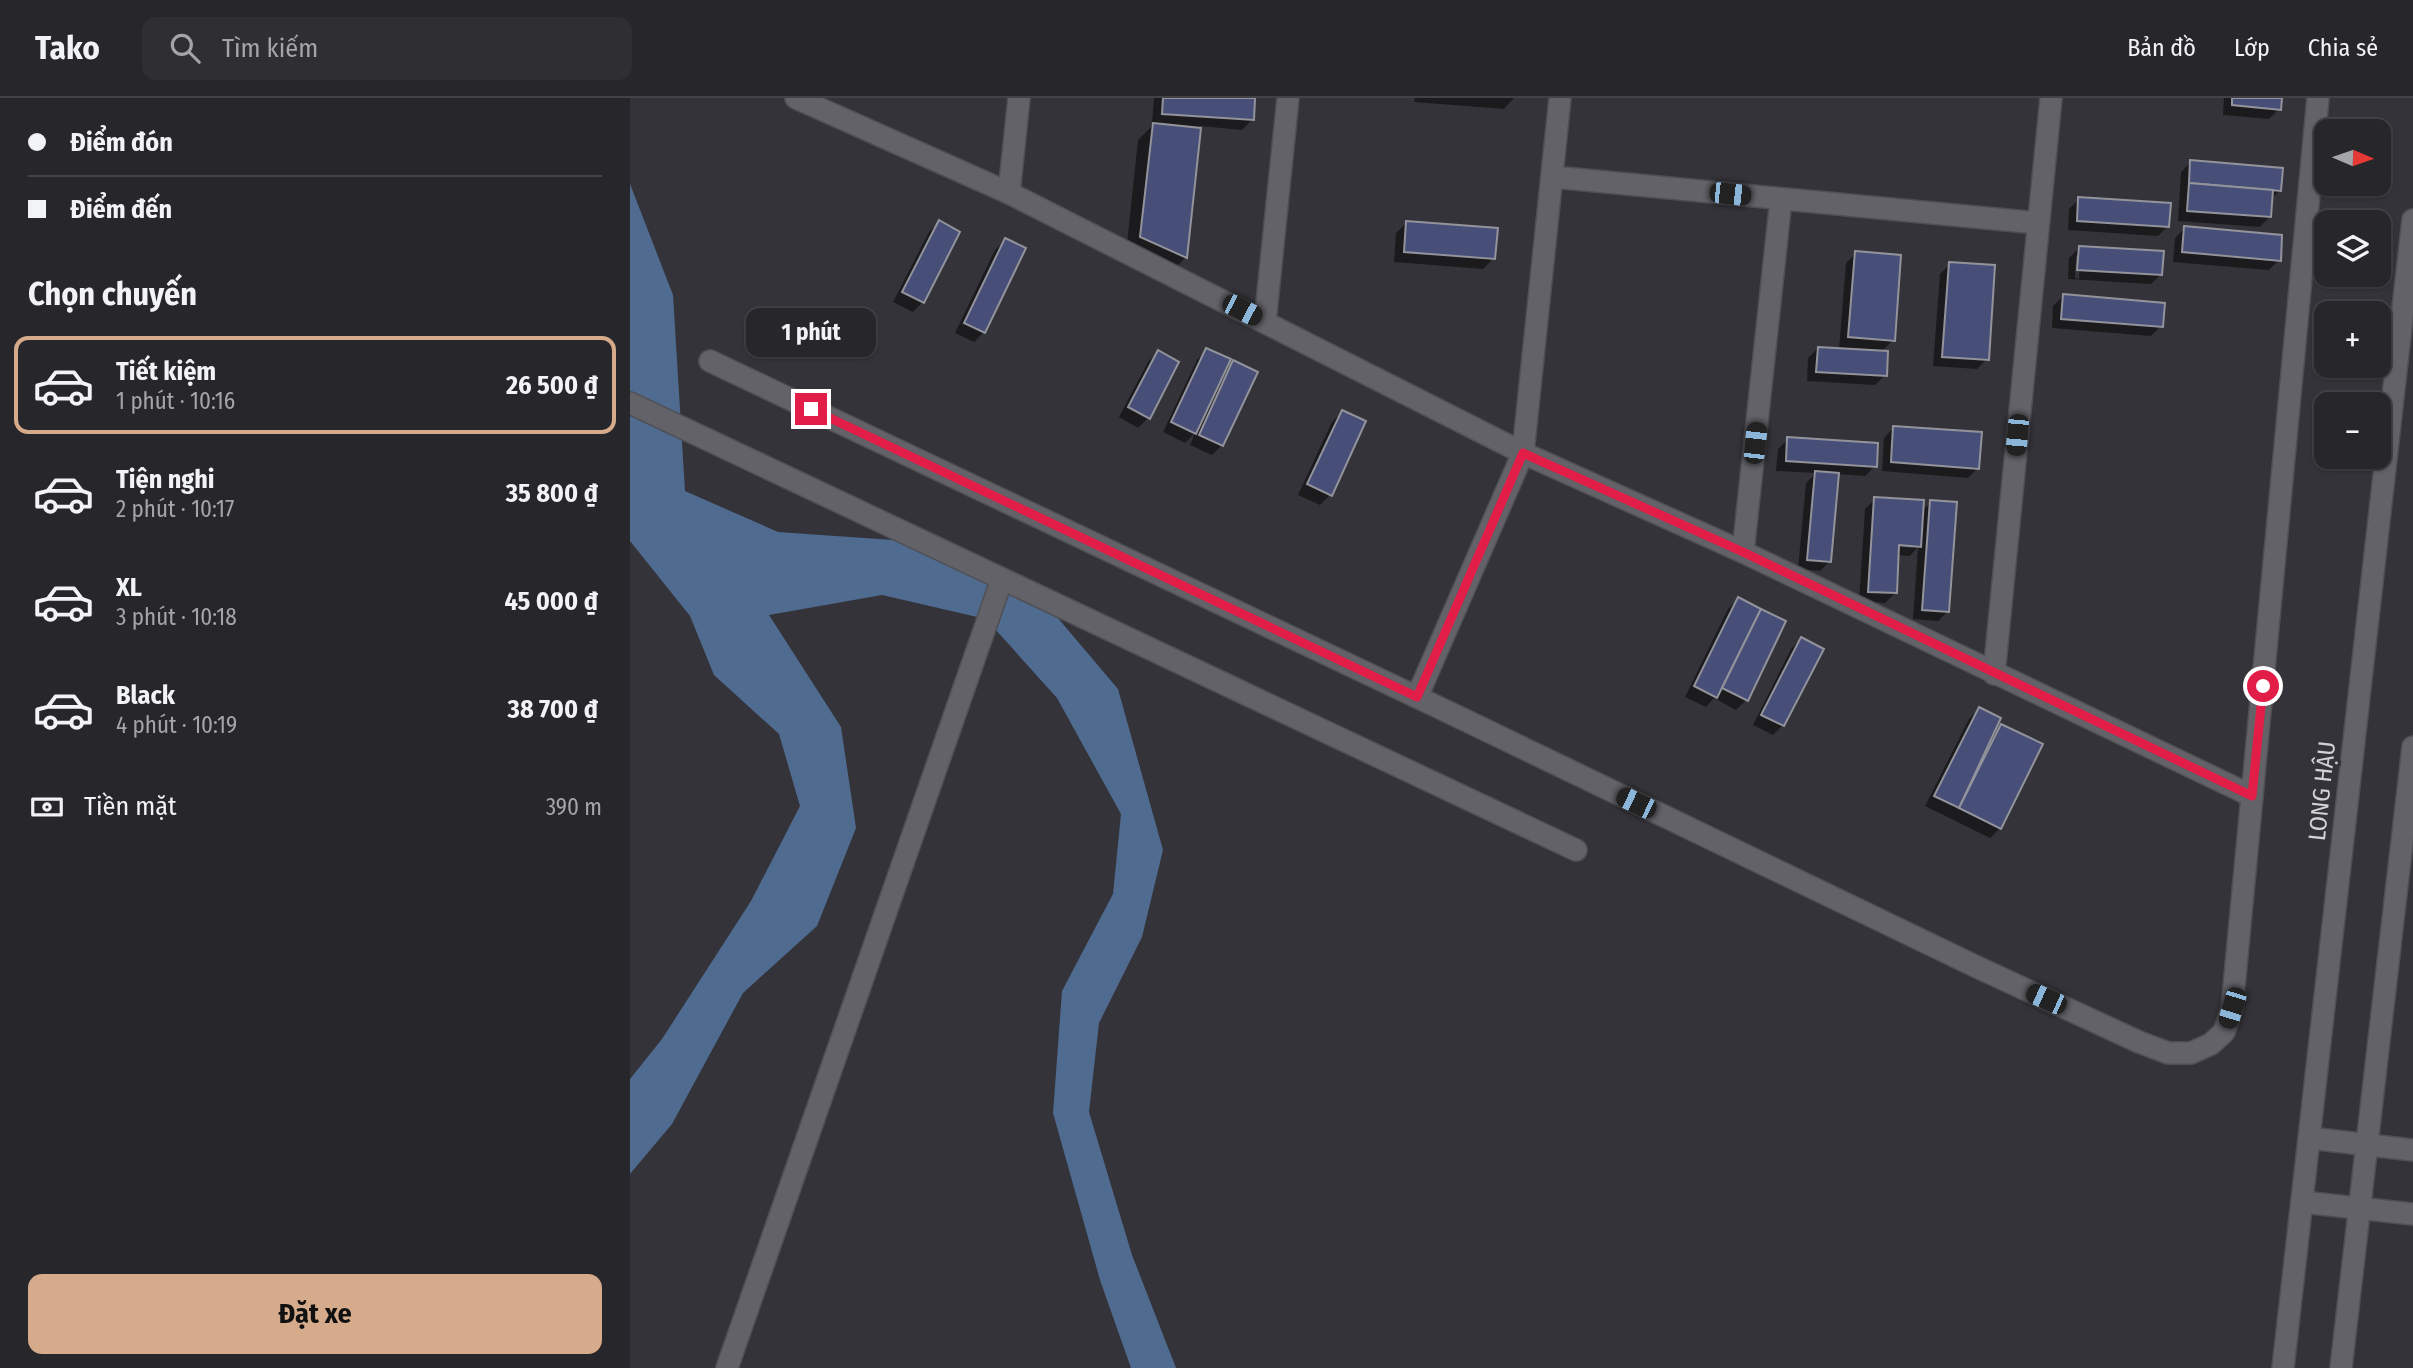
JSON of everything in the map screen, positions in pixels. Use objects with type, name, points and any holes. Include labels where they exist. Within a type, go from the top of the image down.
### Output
[{"type":"street","points":[[796,98],[1009,193],[1523,453],[1743,552],[2252,796]]},
{"type":"street","points":[[1009,193],[1019,98]]},
{"type":"street","points":[[1265,322],[1288,98]]},
{"type":"street","points":[[1417,697],[1523,453],[1560,98]]},
{"type":"street","points":[[1994,674],[2050,98]]},
{"type":"street","points":[[710,361],[1977,967],[2168,1053],[2191,1053],[2211,1044],[2224,1032],[2232,1008],[2318,98]]},
{"type":"street","points":[[1553,177],[2038,223]]},
{"type":"street","points":[[1743,552],[1781,199]]},
{"type":"street","name":"LONG HẬU","points":[[2283,1368],[2413,220]]},
{"type":"street","points":[[630,403],[1576,849]]},
{"type":"street","points":[[727,1368],[1002,579]]},
{"type":"street","points":[[2341,1368],[2413,747]]},
{"type":"street","points":[[2309,1138],[2413,1150]]},
{"type":"street","points":[[2302,1202],[2413,1214]]},
{"type":"water","points":[[630,184],[673,295],[685,491],[778,532],[893,540],[1035,591],[1118,689],[1163,850],[1142,937],[1099,1023],[1089,1112],[1132,1255],[1176,1368],[1131,1368],[1100,1280],[1053,1113],[1062,991],[1113,894],[1121,814],[1057,698],[986,619],[882,595],[769,615],[841,727],[856,828],[817,926],[743,993],[672,1124],[630,1174],[630,1079],[662,1039],[751,901],[800,806],[779,734],[714,675],[690,616],[630,541]]},
{"type":"building","points":[[1163,98],[1255,98],[1254,120],[1162,114]]},
{"type":"building","points":[[2232,98],[2282,98],[2281,110],[2232,105]]},
{"type":"building","points":[[1153,123],[1201,128],[1187,258],[1140,237]]},
{"type":"building","points":[[2190,160],[2283,168],[2281,191],[2189,183]]},
{"type":"building","points":[[2189,183],[2273,190],[2271,217],[2187,211]]},
{"type":"building","points":[[2078,197],[2171,203],[2169,227],[2077,221]]},
{"type":"building","points":[[939,220],[960,232],[924,303],[902,292]]},
{"type":"building","points":[[1406,221],[1498,228],[1495,259],[1404,252]]},
{"type":"building","points":[[2184,226],[2282,235],[2281,261],[2182,252]]},
{"type":"building","points":[[1005,238],[1026,248],[985,333],[964,323]]},
{"type":"building","points":[[2079,246],[2164,251],[2162,275],[2077,270]]},
{"type":"building","points":[[1855,251],[1901,255],[1895,341],[1848,337]]},
{"type":"building","points":[[1949,262],[1995,265],[1989,360],[1942,357]]},
{"type":"building","points":[[2063,294],[2165,303],[2163,327],[2061,319]]},
{"type":"building","points":[[1818,347],[1888,351],[1887,376],[1816,372]]},
{"type":"building","points":[[1206,348],[1231,359],[1196,434],[1171,422]]},
{"type":"building","points":[[1158,350],[1179,362],[1150,419],[1128,407]]},
{"type":"building","points":[[1233,360],[1258,372],[1223,446],[1199,435]]},
{"type":"building","points":[[1342,410],[1366,421],[1332,496],[1307,484]]},
{"type":"building","points":[[1893,426],[1982,432],[1979,469],[1891,462]]},
{"type":"building","points":[[1787,437],[1878,443],[1877,467],[1786,461]]},
{"type":"building","points":[[1815,471],[1839,473],[1831,562],[1807,560]]},
{"type":"building","points":[[1874,497],[1924,500],[1921,547],[1899,545],[1897,593],[1868,592]]},
{"type":"building","points":[[1930,500],[1957,502],[1949,612],[1922,610]]},
{"type":"building","points":[[1738,597],[1761,609],[1717,698],[1694,686]]},
{"type":"building","points":[[1761,609],[1786,621],[1748,701],[1722,688]]},
{"type":"building","points":[[1801,637],[1824,649],[1784,726],[1761,715]]},
{"type":"building","points":[[1979,707],[2001,718],[1959,808],[1934,796]]},
{"type":"building","points":[[2001,724],[2043,744],[2001,829],[1959,808]]},
{"type":"route","points":[[811,409],[1417,697],[1523,453],[1743,552],[2252,796],[2263,686]]}]
